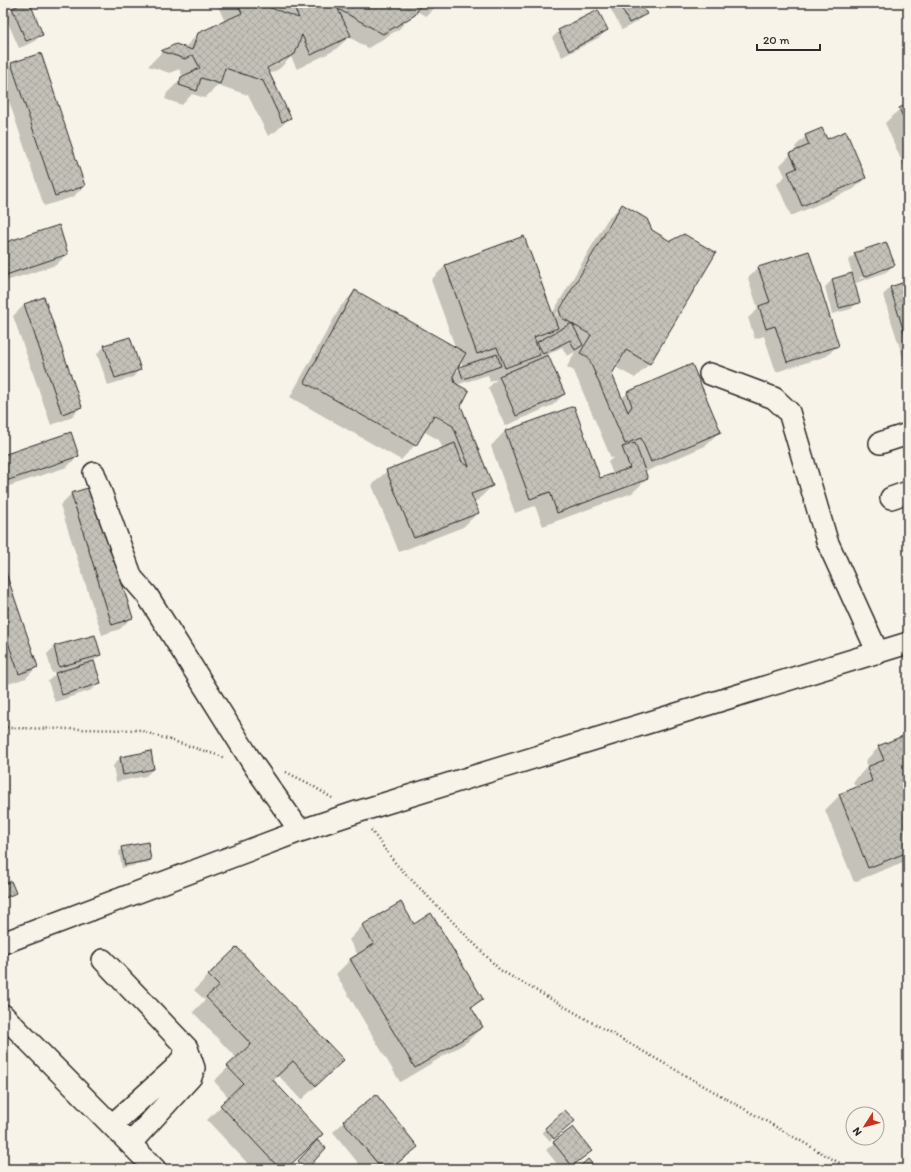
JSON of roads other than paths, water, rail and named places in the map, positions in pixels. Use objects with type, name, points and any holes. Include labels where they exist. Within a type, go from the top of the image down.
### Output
[{"type":"street","points":[[710,374],[774,398],[789,412],[827,541],[878,653]]},
{"type":"street","points":[[880,443],[908,434]]},
{"type":"street","points":[[94,473],[132,578],[147,595],[255,767],[300,831]]},
{"type":"street","points":[[3,944],[300,831],[357,812],[908,643]]},
{"type":"street","points":[[103,960],[187,1048],[194,1068],[191,1077],[130,1144]]},
{"type":"street","points":[[3,1015],[155,1169]]},
{"type":"street","points":[[112,1125],[174,1069],[182,1059],[187,1048]]}]
